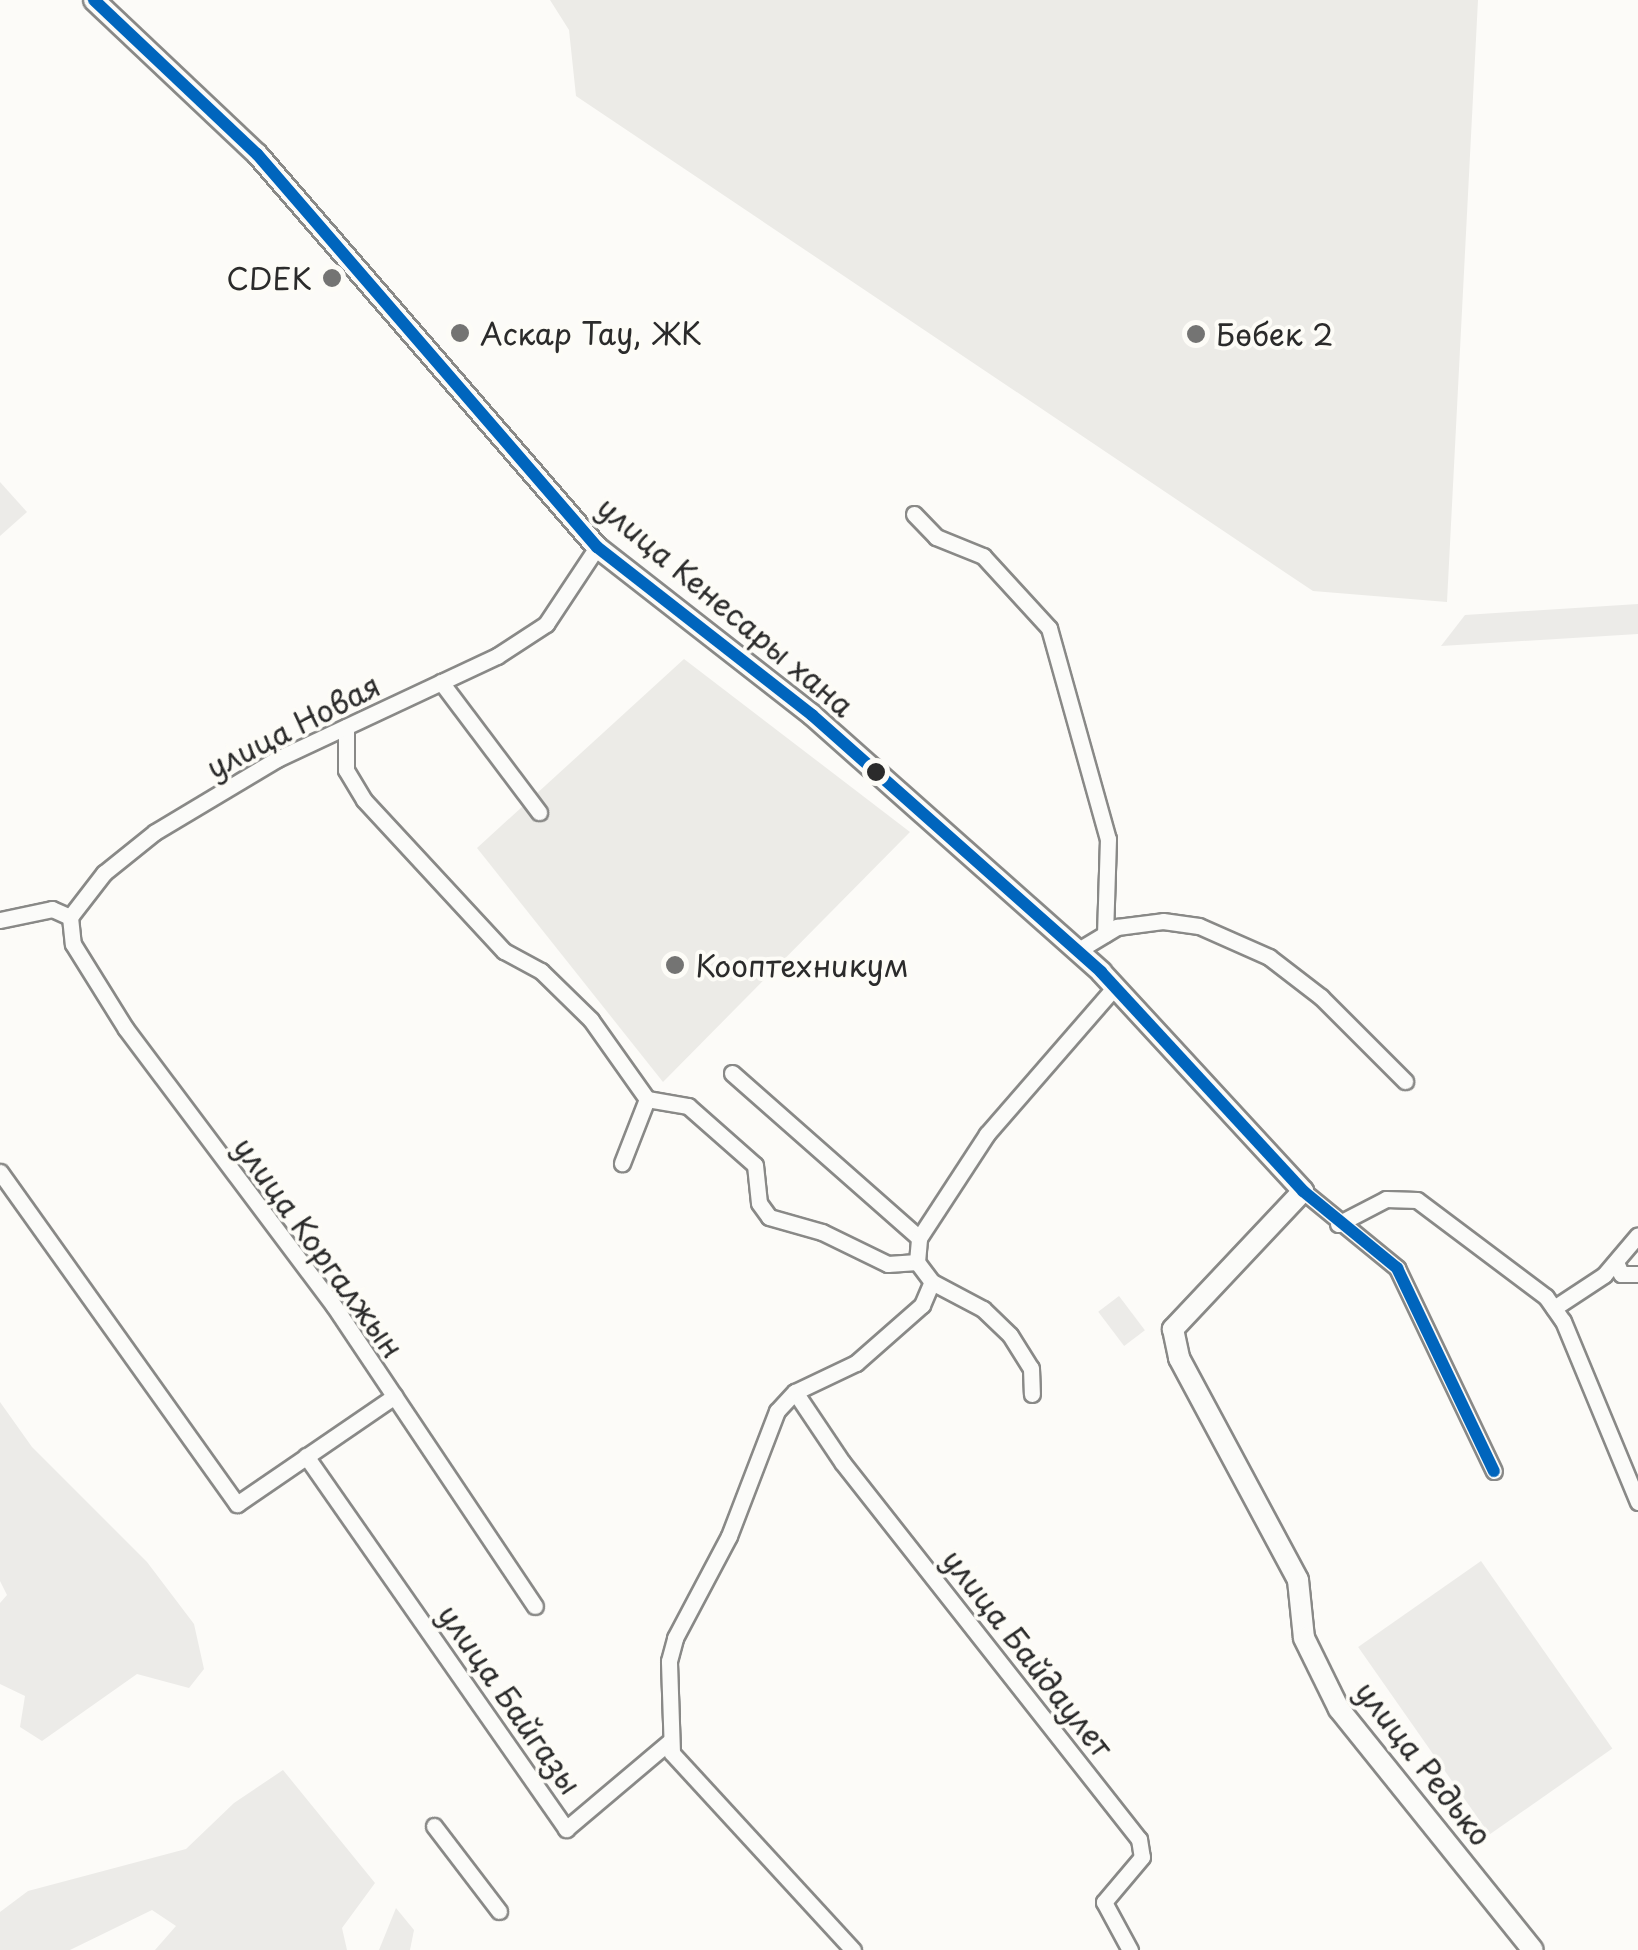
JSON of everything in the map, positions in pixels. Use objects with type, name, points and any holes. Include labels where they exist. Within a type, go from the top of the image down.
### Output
[{"type":"street","name":"улица Кенесары хана","points":[[94,0],[257,154],[597,547],[812,715],[1076,951],[1115,987],[1302,1191]]},
{"type":"street","points":[[914,514],[936,537],[983,556],[1049,628],[1108,840],[1105,934]]},
{"type":"street","name":"улица Новая","points":[[70,917],[104,873],[155,832],[277,759],[441,682],[546,624],[597,547]]},
{"type":"street","points":[[441,682],[539,812]]},
{"type":"street","points":[[346,727],[346,770],[364,800],[504,951],[541,972],[591,1020],[647,1099],[688,1106],[754,1166],[759,1204],[769,1217],[822,1232],[888,1264],[916,1262]]},
{"type":"street","points":[[0,920],[52,909],[70,917]]},
{"type":"street","name":"улица Коргалжын","points":[[70,917],[73,944],[126,1029],[395,1396],[535,1606]]},
{"type":"street","points":[[1076,951],[1105,934],[1148,923],[1181,923],[1268,957],[1321,997],[1405,1081]]},
{"type":"street","points":[[1032,1394],[1031,1368],[1010,1335],[983,1309],[932,1282],[916,1262],[919,1238],[987,1134],[1115,987]]},
{"type":"street","points":[[732,1073],[919,1238]]},
{"type":"street","points":[[622,1163],[647,1099]]},
{"type":"street","points":[[0,1172],[236,1504],[395,1396]]},
{"type":"street","points":[[1302,1191],[1396,1268],[1494,1471]]},
{"type":"street","name":"улица Редько","points":[[1302,1191],[1173,1328],[1179,1358],[1298,1580],[1304,1638],[1339,1709],[1532,1950]]},
{"type":"street","points":[[1338,1224],[1386,1199],[1417,1200],[1554,1308],[1638,1502]]},
{"type":"street","points":[[1554,1308],[1616,1262],[1636,1242]]},
{"type":"street","points":[[1616,1262],[1621,1274],[1638,1274]]},
{"type":"street","points":[[853,1950],[672,1753],[675,1638],[729,1536],[777,1411],[796,1392],[856,1364],[887,1340],[922,1306],[932,1282]]},
{"type":"street","name":"улица Байдаулет","points":[[796,1392],[842,1462],[1139,1839],[1142,1857],[1104,1902],[1130,1950]]},
{"type":"street","name":"улица Байгазы","points":[[306,1456],[566,1830],[670,1741]]},
{"type":"street","points":[[434,1826],[500,1912]]},
{"type":"shaded area","name":"Бөбек 2","points":[[550,0],[1478,0],[1447,602],[1313,591],[1286,573],[576,96],[569,30]]},
{"type":"shaded area","points":[[0,482],[27,512],[0,536]]},
{"type":"shaded area","points":[[1638,604],[1638,634],[1441,646],[1465,615]]},
{"type":"shaded area","name":"Кооптехникум","points":[[684,659],[910,832],[663,1082],[477,848]]},
{"type":"shaded area","points":[[1119,1296],[1145,1330],[1124,1346],[1098,1312]]},
{"type":"shaded area","points":[[0,1402],[32,1447],[147,1562],[194,1624],[204,1669],[189,1688],[137,1674],[42,1741],[20,1727],[25,1696],[0,1684],[0,1603],[7,1595],[0,1581]]},
{"type":"shaded area","points":[[1481,1561],[1612,1749],[1489,1835],[1358,1647]]},
{"type":"shaded area","points":[[283,1770],[375,1883],[342,1928],[347,1950],[155,1950],[176,1926],[152,1910],[70,1950],[0,1950],[0,1912],[28,1891],[186,1849],[234,1803]]},
{"type":"shaded area","points":[[396,1908],[414,1930],[410,1950],[379,1950]]},
{"type":"transit line","points":[[94,0],[257,154],[597,547],[812,715],[1101,972],[1303,1191],[1397,1268],[1494,1471]]},
{"type":"place","name":"CDEK","points":[[332,278]]},
{"type":"place","name":"Аскар Тау, ЖК","points":[[460,333]]},
{"type":"place","name":"Бөбек 2","points":[[1196,334]]},
{"type":"place","name":"Кооптехникум","points":[[675,965]]}]
